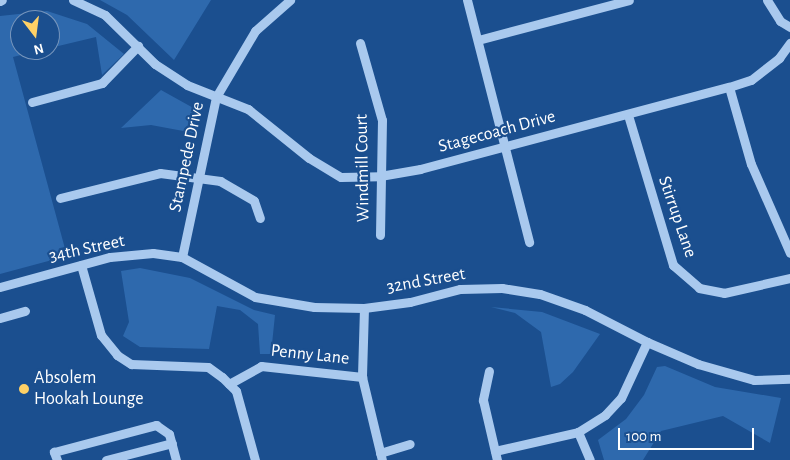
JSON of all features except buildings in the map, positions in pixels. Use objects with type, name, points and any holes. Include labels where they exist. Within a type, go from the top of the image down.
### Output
[{"type":"street","name":"Stagecoach Drive","points":[[73,0],[105,16],[155,64],[186,84],[248,109],[309,158],[341,177],[380,176],[420,169],[504,145],[628,115],[730,87],[751,80],[779,58],[790,43]]},
{"type":"street","name":"Stampede Drive","points":[[182,257],[199,178],[204,139],[216,97],[255,31],[290,0]]},
{"type":"street","points":[[467,0],[529,242]]},
{"type":"street","points":[[478,40],[629,0]]},
{"type":"street","points":[[767,0],[780,21],[790,28]]},
{"type":"street","name":"Windmill Court","points":[[360,43],[382,120],[380,235]]},
{"type":"street","points":[[32,102],[102,83],[138,46]]},
{"type":"street","points":[[730,87],[751,164],[790,253]]},
{"type":"street","name":"Stirrup Lane","points":[[628,115],[673,265],[699,288],[724,293],[790,278]]},
{"type":"street","points":[[60,198],[142,175],[160,173],[220,181],[240,190],[254,201],[260,218]]},
{"type":"street","name":"34th Street","points":[[0,287],[110,257],[153,253],[182,257]]},
{"type":"street","name":"32nd Street","points":[[182,257],[255,296],[314,307],[364,308],[410,302],[460,289],[502,288],[540,294],[585,310],[646,342],[698,364],[754,380],[790,379]]},
{"type":"street","points":[[81,265],[101,335],[117,355],[131,364],[208,367],[236,391],[255,460]]},
{"type":"street","points":[[364,308],[362,377],[381,457],[410,444]]},
{"type":"street","points":[[0,318],[25,311]]},
{"type":"street","points":[[489,371],[483,400],[496,455],[578,432],[605,415],[621,398],[646,342]]},
{"type":"street","name":"Penny Lane","points":[[229,384],[260,366],[362,377]]},
{"type":"street","points":[[56,460],[54,452],[156,425],[169,434],[176,460]]},
{"type":"street","points":[[578,432],[590,460]]},
{"type":"street","points":[[106,460],[172,443]]},
{"type":"shaded area","points":[[100,0],[211,0],[174,60],[127,15]]},
{"type":"shaded area","points":[[10,15],[10,60],[14,60],[67,256],[0,274],[0,16]]},
{"type":"shaded area","points":[[60,15],[87,24],[124,54],[102,75],[96,37],[60,46]]},
{"type":"shaded area","points":[[161,90],[197,110],[194,133],[151,125],[121,128]]},
{"type":"shaded area","points":[[140,268],[190,278],[254,310],[275,315],[271,354],[260,354],[258,324],[240,310],[217,306],[209,349],[140,347],[123,336],[129,322],[121,271]]},
{"type":"shaded area","points":[[491,307],[542,312],[600,334],[573,372],[560,384],[551,387],[541,332],[515,313]]},
{"type":"shaded area","points":[[665,366],[715,387],[781,398],[770,443],[723,416],[661,431],[643,460],[604,460],[598,440],[626,419],[644,395],[657,367]]},
{"type":"place","name":"Absolem Hookah Lounge","points":[[24,389]]}]
